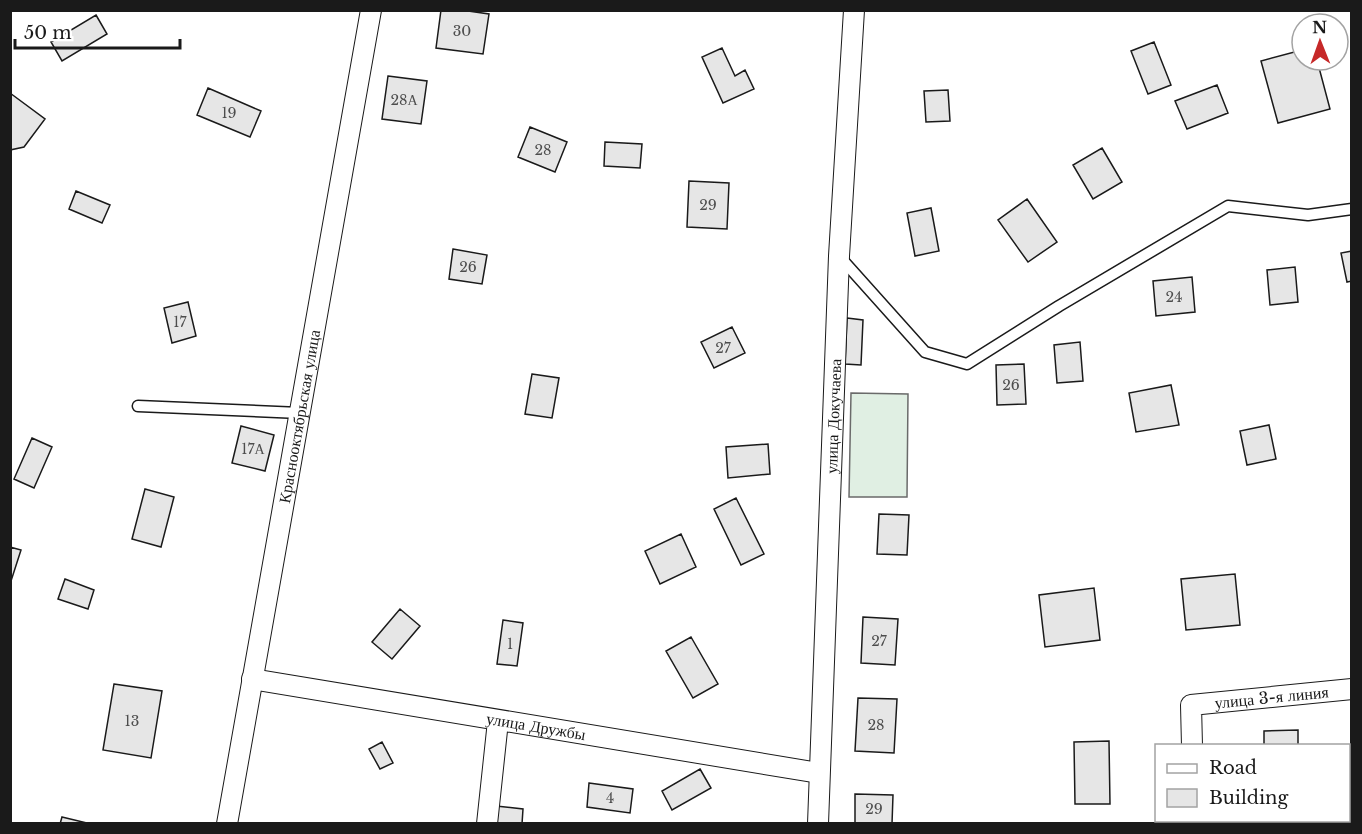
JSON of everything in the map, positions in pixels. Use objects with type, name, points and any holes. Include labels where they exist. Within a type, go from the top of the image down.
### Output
[{"type":"street","name":"Краснооктябрьская улица","points":[[226,824],[371,10]]},
{"type":"street","name":"улица Докучаева","points":[[818,824],[839,256],[854,10]]},
{"type":"street","name":"улица Дружбы","points":[[252,680],[819,773]]},
{"type":"street","name":"улица 3-я линия","points":[[1192,744],[1191,705],[1352,689]]},
{"type":"street","points":[[487,824],[498,721]]},
{"type":"lane","points":[[839,256],[925,352],[967,364],[1059,306],[1228,206],[1308,215],[1352,209]]},
{"type":"lane","points":[[138,406],[300,413]]},
{"type":"green space","points":[[851,393],[908,394],[907,497],[849,497]]},
{"type":"building","points":[[441,10],[489,14],[483,54],[436,48]]},
{"type":"building","points":[[96,15],[107,34],[62,61],[51,42]]},
{"type":"building","points":[[1154,42],[1171,85],[1148,94],[1131,51]]},
{"type":"building","points":[[722,48],[735,76],[745,70],[754,89],[723,103],[702,57]]},
{"type":"building","points":[[1290,53],[1290,72],[1320,72],[1330,109],[1278,123],[1261,61]]},
{"type":"building","points":[[388,76],[427,81],[421,124],[382,119]]},
{"type":"building","points":[[1217,85],[1228,113],[1187,129],[1175,101]]},
{"type":"building","points":[[208,88],[261,111],[250,137],[197,115]]},
{"type":"building","points":[[948,90],[950,121],[926,122],[924,91]]},
{"type":"building","points":[[10,93],[45,119],[24,147],[10,150]]},
{"type":"building","points":[[530,127],[567,142],[555,172],[518,157]]},
{"type":"building","points":[[605,142],[642,144],[640,168],[604,166]]},
{"type":"building","points":[[1102,148],[1122,182],[1093,199],[1073,165]]},
{"type":"building","points":[[689,181],[729,183],[727,229],[687,227]]},
{"type":"building","points":[[76,191],[110,205],[102,223],[69,209]]},
{"type":"building","points":[[1027,199],[1057,242],[1028,262],[998,220]]},
{"type":"building","points":[[931,208],[939,251],[915,256],[907,213]]},
{"type":"building","points":[[453,249],[487,255],[482,284],[449,279]]},
{"type":"building","points":[[1352,251],[1352,281],[1347,282],[1341,253]]},
{"type":"building","points":[[1295,267],[1298,302],[1270,305],[1267,270]]},
{"type":"building","points":[[1192,277],[1195,312],[1156,316],[1153,281]]},
{"type":"building","points":[[188,302],[196,336],[172,343],[164,308]]},
{"type":"building","points":[[847,318],[863,320],[861,365],[845,364]]},
{"type":"building","points":[[732,327],[745,353],[714,368],[701,342]]},
{"type":"building","points":[[1080,342],[1083,381],[1057,383],[1054,345]]},
{"type":"building","points":[[1024,364],[1026,404],[997,405],[996,365]]},
{"type":"building","points":[[532,374],[559,378],[552,418],[525,414]]},
{"type":"building","points":[[1171,385],[1179,425],[1136,432],[1129,393]]},
{"type":"building","points":[[1269,425],[1276,459],[1247,465],[1240,431]]},
{"type":"building","points":[[241,426],[274,435],[265,471],[232,463]]},
{"type":"building","points":[[32,438],[52,447],[34,488],[14,479]]},
{"type":"building","points":[[768,444],[770,474],[728,478],[726,447]]},
{"type":"building","points":[[145,489],[174,497],[161,547],[132,539]]},
{"type":"building","points":[[736,498],[764,554],[741,565],[714,509]]},
{"type":"building","points":[[879,514],[909,515],[907,555],[877,554]]},
{"type":"building","points":[[681,534],[696,567],[660,584],[645,551]]},
{"type":"building","points":[[10,547],[21,550],[11,581],[10,581]]},
{"type":"building","points":[[1235,574],[1240,625],[1186,630],[1181,579]]},
{"type":"building","points":[[65,579],[94,590],[88,609],[58,599]]},
{"type":"building","points":[[1094,588],[1100,640],[1045,647],[1039,595]]},
{"type":"building","points":[[400,609],[420,626],[392,659],[372,642]]},
{"type":"building","points":[[863,617],[898,619],[895,665],[861,663]]},
{"type":"building","points":[[503,620],[523,623],[517,666],[497,664]]},
{"type":"building","points":[[691,637],[718,684],[693,698],[666,651]]},
{"type":"building","points":[[114,684],[162,691],[151,758],[103,750]]},
{"type":"building","points":[[858,698],[897,699],[894,753],[855,751]]},
{"type":"building","points":[[1298,730],[1298,744],[1264,744],[1264,731]]},
{"type":"building","points":[[1109,741],[1110,804],[1075,804],[1074,742]]},
{"type":"building","points":[[382,742],[393,763],[380,769],[369,749]]},
{"type":"building","points":[[700,769],[711,788],[672,810],[662,791]]},
{"type":"building","points":[[589,783],[633,789],[630,813],[587,807]]},
{"type":"building","points":[[855,794],[893,795],[892,824],[855,824]]},
{"type":"building","points":[[496,806],[523,809],[522,824],[495,824]]},
{"type":"building","points":[[62,817],[91,824],[60,824]]}]
